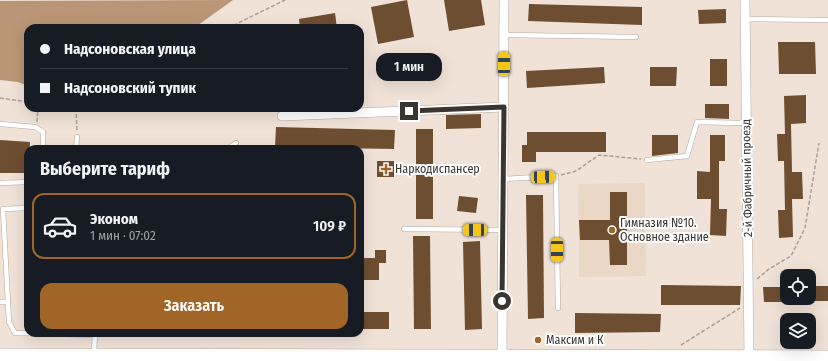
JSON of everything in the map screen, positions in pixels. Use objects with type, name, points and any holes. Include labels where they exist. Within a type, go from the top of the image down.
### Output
[{"type":"main road","points":[[0,355],[93,358],[502,359],[658,359],[749,356],[790,359],[828,357]]},
{"type":"street","points":[[502,359],[504,0]]},
{"type":"street","name":"2-й Фабричный проезд","points":[[745,0],[749,356]]},
{"type":"street","points":[[282,116],[504,107]]},
{"type":"lane","points":[[745,19],[828,20]]},
{"type":"lane","points":[[504,35],[636,37]]},
{"type":"lane","points":[[647,160],[687,156],[697,122],[741,123],[746,119]]},
{"type":"lane","points":[[0,124],[37,129],[43,132],[43,145]]},
{"type":"lane","points":[[76,145],[77,137]]},
{"type":"lane","points":[[504,178],[556,176],[558,308]]},
{"type":"lane","points":[[0,183],[24,182]]},
{"type":"lane","points":[[24,208],[4,209],[9,322],[15,333],[24,333]]},
{"type":"lane","points":[[404,230],[503,230]]},
{"type":"lane","points":[[0,302],[8,302]]},
{"type":"lane","points":[[93,358],[96,343],[95,337]]},
{"type":"path","points":[[236,24],[285,0]]},
{"type":"path","points":[[0,98],[24,101]]},
{"type":"path","points":[[37,129],[38,112]]},
{"type":"path","points":[[76,112],[77,137]]},
{"type":"path","points":[[681,345],[742,307],[748,291],[769,269],[791,256],[805,228],[819,143]]},
{"type":"path","points":[[556,176],[576,171],[599,155],[647,160]]},
{"type":"shaded area","points":[[233,0],[200,24],[24,24],[24,84],[18,82],[0,80],[0,1]]},
{"type":"shaded area","name":"Гимназия №10. Основное здание","points":[[645,183],[646,276],[579,277],[578,184]]},
{"type":"building","points":[[407,0],[414,37],[378,44],[371,7]]},
{"type":"building","points":[[444,0],[481,0],[485,25],[449,31]]},
{"type":"building","points":[[529,4],[642,7],[642,25],[528,21]]},
{"type":"building","points":[[726,9],[726,23],[699,24],[698,10]]},
{"type":"building","points":[[335,13],[336,24],[300,24],[299,19]]},
{"type":"building","points":[[778,42],[815,42],[816,74],[779,74]]},
{"type":"building","points":[[710,59],[727,59],[727,86],[710,86]]},
{"type":"building","points":[[604,67],[605,83],[527,88],[526,71]]},
{"type":"building","points":[[650,67],[677,67],[676,86],[650,86]]},
{"type":"building","points":[[806,95],[806,123],[791,124],[792,172],[802,172],[803,199],[792,199],[793,237],[779,238],[778,210],[785,210],[784,161],[778,161],[777,134],[785,134],[784,96]]},
{"type":"building","points":[[705,104],[729,104],[729,119],[705,118]]},
{"type":"building","points":[[481,114],[481,128],[446,129],[446,115]]},
{"type":"building","points":[[276,127],[395,130],[394,149],[364,148],[364,145],[275,145]]},
{"type":"building","points":[[416,129],[433,129],[433,219],[416,219]]},
{"type":"building","points":[[527,132],[606,132],[606,152],[536,152],[536,162],[522,162],[522,145],[527,145]]},
{"type":"building","points":[[652,135],[678,135],[678,153],[652,156]]},
{"type":"building","points":[[710,135],[725,135],[725,161],[719,161],[719,209],[727,209],[726,236],[710,235],[711,199],[697,199],[697,171],[710,172]]},
{"type":"building","points":[[0,140],[30,142],[30,145],[24,145],[24,173],[0,173]]},
{"type":"building","name":"Наркодиспансер","points":[[377,161],[394,161],[394,177],[377,177]]},
{"type":"building","points":[[610,192],[627,192],[627,265],[610,265],[609,240],[580,240],[579,220],[610,220]]},
{"type":"building","points":[[526,195],[543,195],[544,318],[528,319]]},
{"type":"building","points":[[459,196],[478,198],[476,213],[457,211]]},
{"type":"building","points":[[413,236],[430,236],[431,329],[414,329]]},
{"type":"building","points":[[480,241],[482,329],[465,330],[463,242]]},
{"type":"building","points":[[375,250],[386,250],[386,263],[379,263],[379,280],[364,280],[364,258],[375,258]]},
{"type":"building","points":[[661,285],[741,286],[740,305],[661,305]]},
{"type":"building","points":[[816,286],[828,286],[828,301],[816,301]]},
{"type":"building","points":[[763,287],[780,287],[780,302],[764,302]]},
{"type":"building","points":[[364,312],[389,312],[389,329],[364,329]]},
{"type":"building","points":[[575,313],[661,314],[660,332],[575,333]]},
{"type":"place","name":"Наркодиспансер","points":[[386,169]]},
{"type":"place","name":"Гимназия №10. Основное здание","points":[[612,230]]},
{"type":"place","name":"Максим и К","points":[[538,340]]},
{"type":"route","points":[[409,111],[504,107],[502,301]]}]
